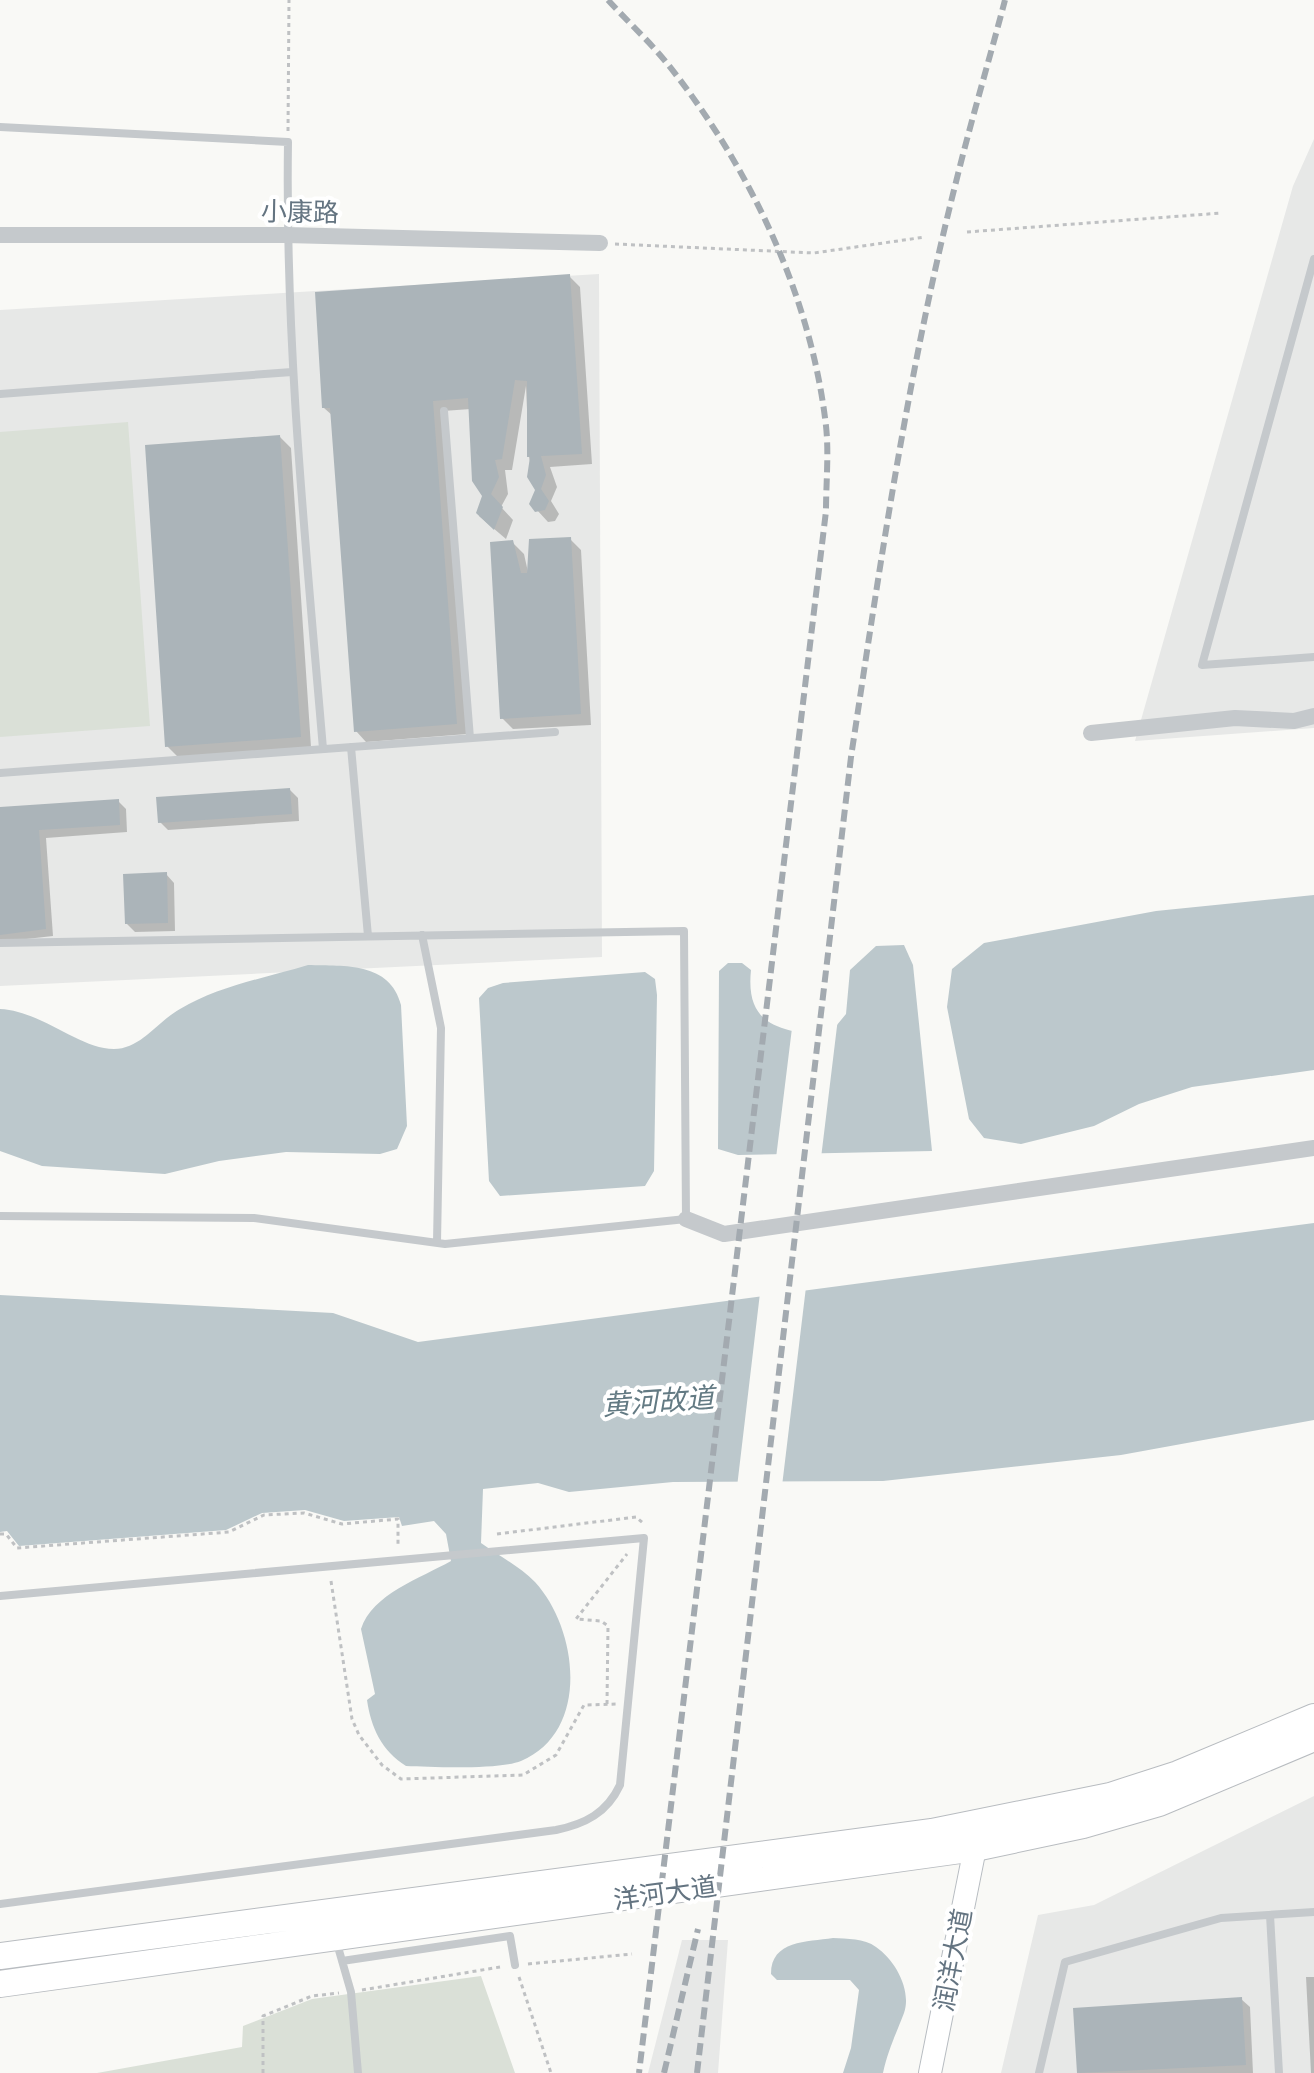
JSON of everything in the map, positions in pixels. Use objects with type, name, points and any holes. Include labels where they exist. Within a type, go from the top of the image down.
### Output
[{"type":"main road","name":"洋河大道","points":[[0,1956],[932,1832],[1110,1796],[1178,1774],[1314,1717]]},
{"type":"main road","name":"洋河大道","points":[[0,1984],[339,1950],[975,1848],[1083,1825],[1159,1803],[1314,1738]]},
{"type":"street","name":"小康路","points":[[0,235],[286,235],[600,243]]},
{"type":"street","points":[[1091,733],[1235,718],[1294,721],[1314,716]]},
{"type":"street","points":[[686,1219],[724,1234],[1314,1148]]},
{"type":"street","name":"润洋大道","points":[[930,2073],[975,1848]]},
{"type":"lane","points":[[0,127],[288,142],[286,235],[292,372],[323,749]]},
{"type":"lane","points":[[1314,259],[1202,665],[1314,657]]},
{"type":"lane","points":[[0,394],[292,372]]},
{"type":"lane","points":[[444,411],[470,738]]},
{"type":"lane","points":[[0,773],[555,732]]},
{"type":"lane","points":[[351,747],[368,936]]},
{"type":"lane","points":[[0,943],[684,931],[686,1219],[437,1242],[254,1218],[0,1216]]},
{"type":"lane","points":[[422,935],[441,1028],[437,1242]]},
{"type":"lane","points":[[0,1596],[644,1538],[620,1785],[612,1802],[593,1817],[575,1826],[0,1904]]},
{"type":"lane","points":[[1039,2073],[1065,1962],[1221,1918],[1314,1912]]},
{"type":"lane","points":[[1270,1915],[1279,2073]]},
{"type":"lane","points":[[358,2073],[351,1992],[339,1950],[510,1936],[515,1965]]},
{"type":"path","points":[[288,142],[289,0]]},
{"type":"path","points":[[967,232],[1222,213]]},
{"type":"path","points":[[600,243],[814,253],[925,237]]},
{"type":"path","points":[[0,1534],[6,1534],[17,1548],[76,1544],[229,1532],[264,1515],[304,1513],[342,1524],[398,1519],[399,1546],[385,1547]]},
{"type":"path","points":[[497,1534],[636,1517],[643,1520],[640,1538],[577,1615],[580,1622],[601,1621],[608,1626],[607,1704]]},
{"type":"path","points":[[330,1566],[352,1719],[359,1735],[382,1765],[401,1779],[523,1775],[556,1755],[584,1705],[628,1704]]},
{"type":"path","points":[[263,2073],[263,2016],[312,1996],[515,1965],[632,1954]]},
{"type":"path","points":[[515,1965],[551,2073]]},
{"type":"shaded area","points":[[1314,139],[1314,728],[1135,741],[1293,186]]},
{"type":"shaded area","points":[[599,274],[602,957],[0,986],[0,310]]},
{"type":"shaded area","points":[[128,422],[150,726],[0,737],[0,432]]},
{"type":"shaded area","points":[[1314,1796],[1314,2073],[1001,2073],[1038,1915],[1094,1905]]},
{"type":"shaded area","points":[[682,1940],[728,1940],[718,2073],[648,2073]]},
{"type":"shaded area","points":[[481,1976],[515,2073],[97,2073],[242,2047],[243,2026],[312,1999]]},
{"type":"water","points":[[1314,895],[1314,1070],[1192,1087],[1139,1104],[1094,1126],[1021,1144],[984,1138],[969,1119],[947,1007],[952,969],[984,943],[1156,911]]},
{"type":"water","points":[[904,945],[913,965],[932,1151],[738,1155],[718,1149],[719,971],[728,963],[742,963],[751,970],[754,1004],[760,1014],[781,1028],[827,1037],[846,1014],[850,970],[876,946]]},
{"type":"water","points":[[308,965],[364,969],[387,981],[395,991],[401,1005],[407,1126],[397,1149],[380,1154],[286,1152],[219,1161],[165,1174],[42,1166],[0,1151],[0,1009],[31,1016],[87,1043],[124,1048],[141,1040],[172,1014],[195,1001],[226,988]]},
{"type":"water","points":[[645,972],[655,979],[657,995],[654,1171],[645,1186],[500,1196],[489,1181],[479,998],[488,988],[503,983]]},
{"type":"water","name":"黄河故道","points":[[1314,1223],[1314,1420],[1121,1455],[883,1481],[673,1482],[569,1492],[538,1483],[483,1489],[481,1543],[535,1582],[550,1602],[568,1651],[568,1704],[559,1727],[543,1747],[511,1764],[406,1766],[384,1746],[371,1720],[367,1700],[375,1694],[361,1629],[375,1606],[386,1597],[451,1561],[446,1534],[434,1521],[402,1526],[399,1517],[344,1521],[305,1510],[262,1513],[226,1530],[19,1546],[7,1531],[0,1532],[0,1295],[333,1313],[418,1342]]},
{"type":"water","points":[[833,1938],[861,1940],[876,1947],[890,1960],[904,1985],[904,2013],[883,2073],[843,2073],[851,2048],[859,1990],[850,1980],[777,1980],[771,1974],[777,1955],[784,1949],[802,1942]]},
{"type":"pier","points":[[838,1018],[821,1158],[776,1158],[792,1028],[825,1033]]},
{"type":"pier","points":[[806,1287],[782,1486],[737,1487],[760,1293]]},
{"type":"building","points":[[570,274],[582,454],[541,456],[546,475],[541,489],[549,501],[545,510],[535,512],[529,504],[535,490],[527,477],[530,457],[527,457],[527,381],[515,380],[502,459],[495,460],[499,477],[491,494],[503,507],[494,530],[476,513],[482,496],[472,481],[468,398],[433,401],[457,724],[354,732],[330,408],[322,408],[315,292]]},
{"type":"building","points":[[280,435],[301,737],[165,747],[145,445]]},
{"type":"building","points":[[571,537],[581,714],[500,719],[490,542],[513,540],[521,573],[527,573],[529,539]]},
{"type":"building","points":[[290,788],[292,814],[158,823],[156,797]]},
{"type":"building","points":[[119,799],[120,825],[39,830],[46,929],[0,935],[0,807]]},
{"type":"building","points":[[167,872],[168,923],[125,924],[123,874]]},
{"type":"building","points":[[1242,1997],[1246,2065],[1077,2073],[1073,2008]]},
{"type":"railway","points":[[608,0],[659,54],[696,102],[749,187],[771,233],[806,328],[818,377],[827,447],[826,511],[639,2073]]},
{"type":"railway","points":[[697,2073],[851,757],[896,468],[923,325],[956,182],[1005,0]]},
{"type":"railway","points":[[664,2073],[698,1929]]}]
